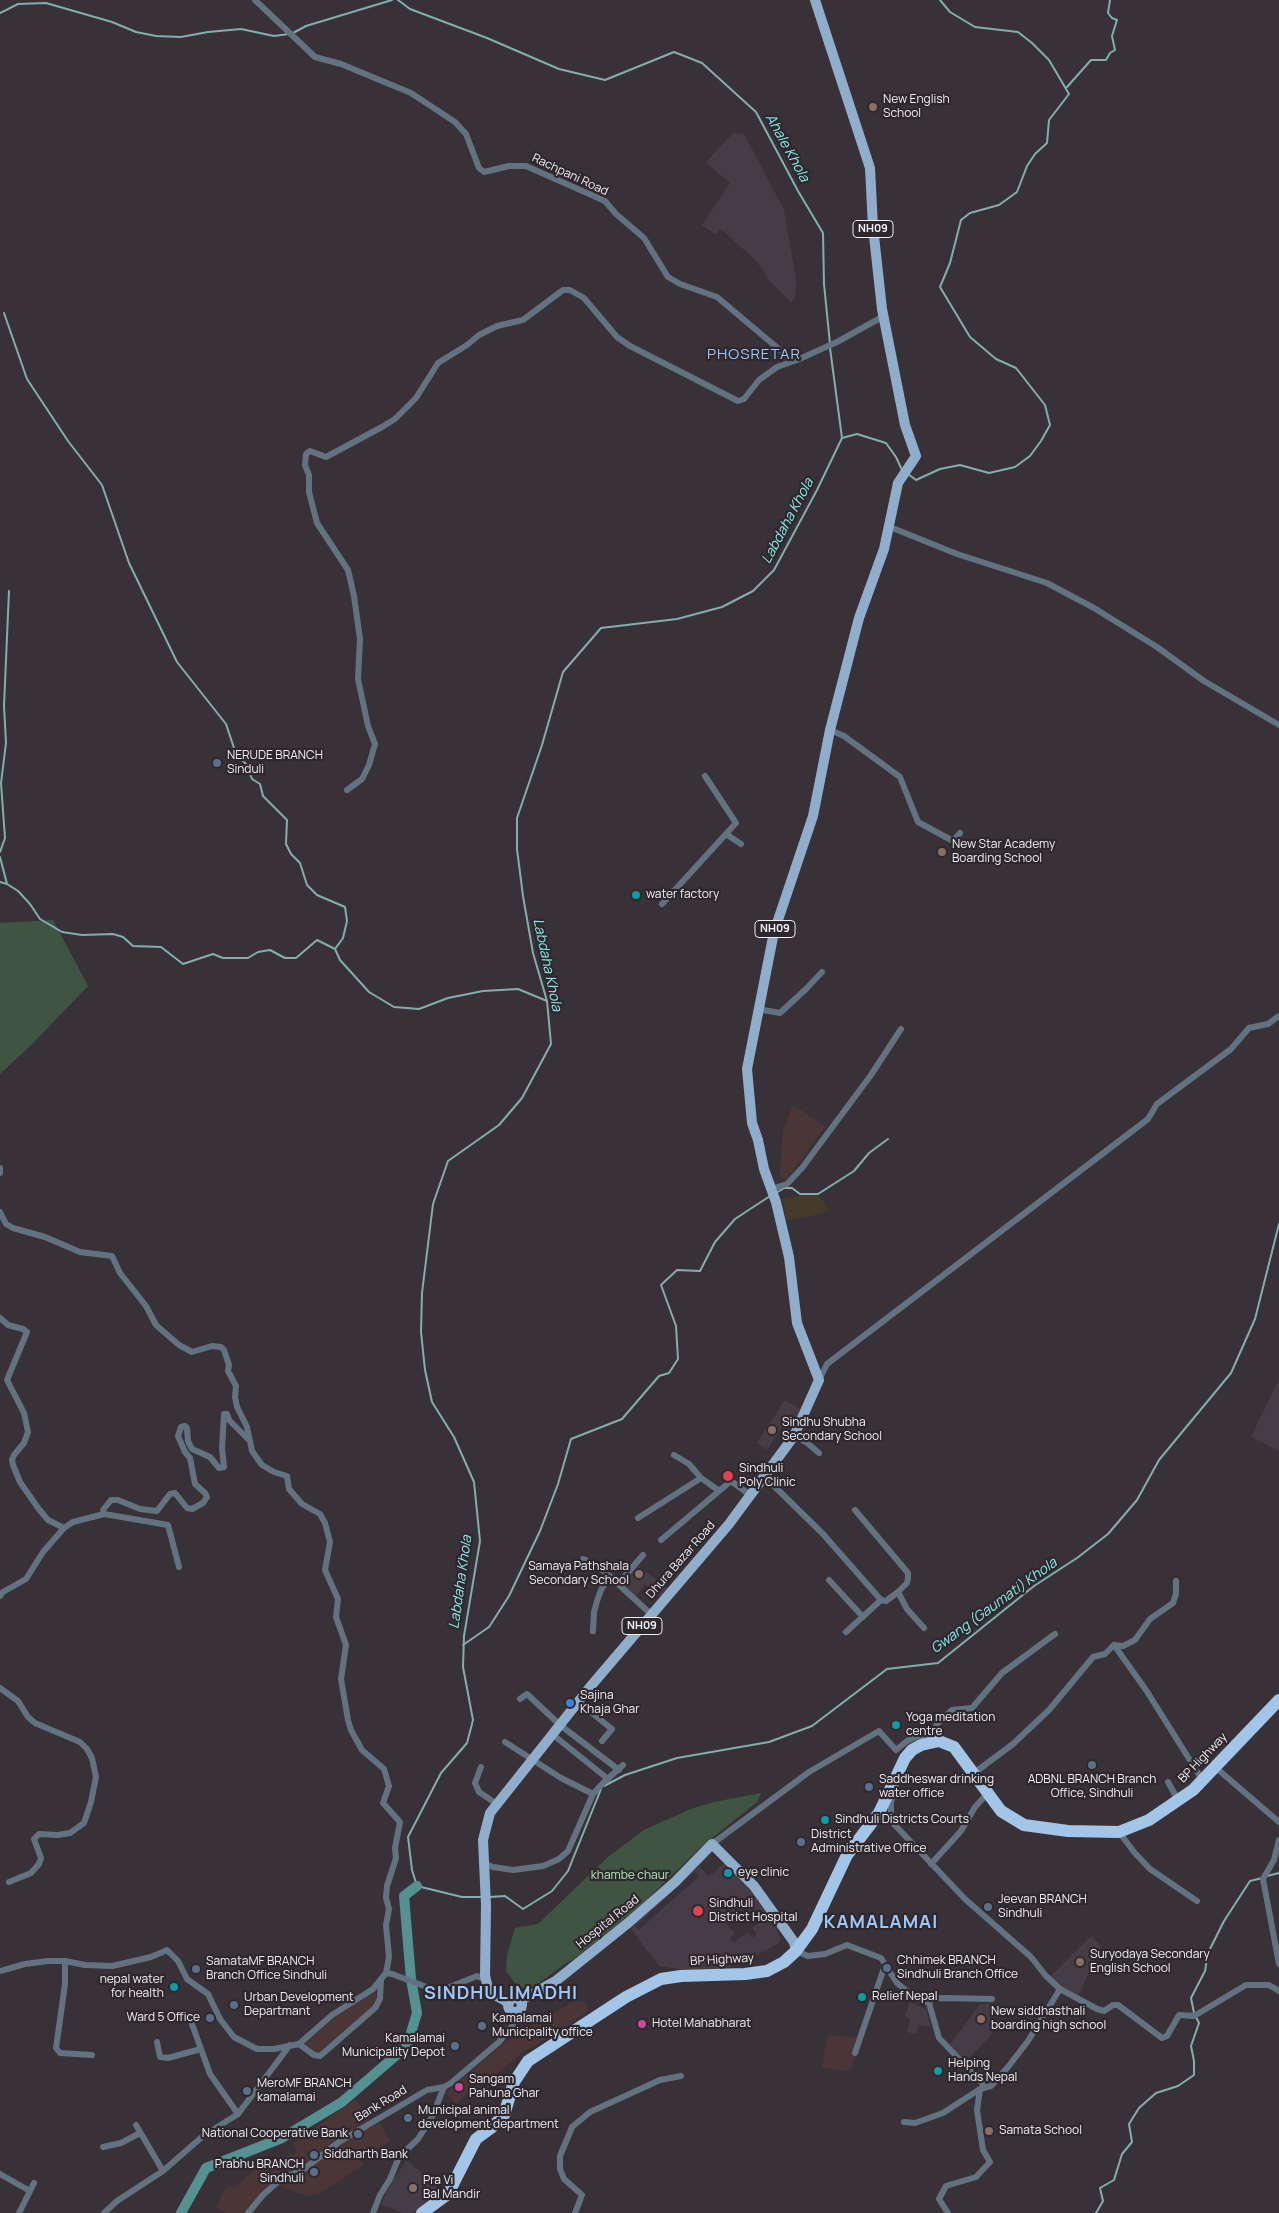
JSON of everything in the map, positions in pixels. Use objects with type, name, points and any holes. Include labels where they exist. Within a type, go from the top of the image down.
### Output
[{"type":"highway","name":"BP Highway","points":[[422,2213],[448,2194],[473,2144],[504,2115],[514,2082],[528,2061],[636,1991],[662,1979],[681,1976],[745,1974],[766,1971],[784,1962],[796,1951],[812,1929],[847,1855],[879,1813],[905,1758],[912,1750],[936,1739],[954,1747],[1001,1811],[1024,1825],[1068,1831],[1119,1832],[1149,1820],[1193,1790],[1279,1700]]},
{"type":"main road","name":"NH09","points":[[816,0],[870,168],[873,227],[884,316],[905,425],[916,456],[914,462],[898,483],[884,549],[859,618],[830,730],[813,816],[774,932],[747,1069],[752,1123],[789,1257],[797,1323],[818,1380]]},
{"type":"main road","name":"Dhura Bazar Road","points":[[486,1980],[486,1905],[483,1875],[483,1840],[490,1813],[578,1702],[729,1524],[794,1436],[818,1380]]},
{"type":"main road","points":[[712,1844],[754,1886],[794,1942],[796,1951]]},
{"type":"main road","name":"Hospital Road","points":[[520,2001],[557,1980],[628,1923],[675,1882],[712,1844]]},
{"type":"main road","points":[[486,1980],[493,1994],[509,2002]]},
{"type":"main road","points":[[514,1998],[520,2001],[522,2008],[516,2012],[510,2009],[509,2002],[514,1998]]},
{"type":"street","name":"Rachpani Road","points":[[255,0],[315,57],[341,64],[411,93],[455,122],[466,134],[479,168],[484,172],[490,172],[499,168],[526,166],[605,201],[616,214],[644,238],[668,277],[680,284],[717,298],[793,361]]},
{"type":"street","points":[[347,790],[362,779],[370,765],[375,744],[368,726],[358,679],[360,639],[348,570],[318,523],[309,492],[309,475],[305,465],[306,454],[310,451],[326,457],[395,419],[416,398],[438,363],[479,335],[497,326],[522,320],[563,290],[570,290],[584,298],[622,341],[738,400],[744,398],[759,380],[777,367],[837,342],[884,316]]},
{"type":"street","points":[[890,527],[957,554],[1055,587],[1094,608],[1157,648],[1204,681],[1279,725]]},
{"type":"street","points":[[830,730],[844,736],[900,777],[918,822],[953,841],[960,833]]},
{"type":"street","points":[[662,904],[736,823],[705,776]]},
{"type":"street","points":[[726,834],[741,844]]},
{"type":"street","points":[[758,1009],[780,1013],[822,972]]},
{"type":"street","points":[[818,1380],[827,1364],[1148,1119],[1157,1104],[1231,1049],[1249,1028],[1268,1024],[1279,1016]]},
{"type":"street","points":[[771,1189],[787,1184],[806,1163],[871,1075],[901,1028]]},
{"type":"street","points":[[0,1168],[0,1173]]},
{"type":"street","points":[[0,1212],[6,1224],[13,1228],[45,1237],[80,1252],[112,1256],[120,1273],[150,1312],[156,1325],[186,1350],[192,1352],[212,1346],[221,1347],[227,1358],[228,1371],[236,1386],[237,1408],[246,1427],[252,1450],[262,1465],[274,1472],[287,1476],[288,1489],[302,1504],[320,1514],[328,1535],[330,1542],[325,1570],[338,1599],[336,1617],[346,1644],[341,1679],[348,1720],[351,1730],[362,1750],[384,1769],[389,1786],[383,1803],[400,1822],[395,1848],[396,1858],[387,1886],[386,1898],[389,1909],[386,1925],[389,1957],[380,1999],[375,2008],[320,2056],[314,2055],[299,2044]]},
{"type":"street","points":[[0,1318],[8,1325],[27,1332],[8,1380],[24,1413],[28,1432],[24,1444],[14,1455],[13,1464],[24,1488],[44,1516],[64,1528]]},
{"type":"street","points":[[104,1514],[103,1510],[111,1500],[118,1500],[140,1509],[157,1510],[170,1494],[175,1493],[187,1508],[192,1509],[204,1503],[207,1497],[194,1484],[190,1458],[185,1452],[178,1436],[182,1427],[185,1426],[187,1428],[188,1441],[192,1449],[210,1457],[219,1468],[224,1467],[222,1448],[224,1414],[227,1414],[229,1420],[250,1442]]},
{"type":"street","points":[[794,1436],[806,1442],[818,1453]]},
{"type":"street","points":[[674,1454],[689,1464],[701,1478],[718,1490]]},
{"type":"street","points":[[764,1476],[823,1534],[880,1600],[886,1602],[907,1583],[908,1573],[855,1510]]},
{"type":"street","points":[[638,1518],[701,1478]]},
{"type":"street","points":[[661,1540],[731,1481],[750,1495]]},
{"type":"street","points":[[0,1596],[3,1592],[26,1579],[43,1552],[64,1528],[73,1522],[104,1514],[168,1525],[179,1567]]},
{"type":"street","points":[[618,1584],[642,1555]]},
{"type":"street","points":[[582,1559],[598,1566],[652,1615]]},
{"type":"street","points":[[593,1631],[594,1612],[597,1601],[601,1590],[610,1576]]},
{"type":"street","points":[[829,1580],[863,1617]]},
{"type":"street","points":[[1114,1645],[1123,1646],[1135,1640],[1150,1619],[1173,1603],[1176,1594],[1176,1581]]},
{"type":"street","points":[[898,1592],[908,1609],[924,1628]]},
{"type":"street","points":[[846,1632],[880,1600]]},
{"type":"street","points":[[712,1844],[809,1772],[879,1731],[896,1750],[907,1741],[918,1736],[936,1739],[937,1724],[952,1710],[972,1708],[1002,1673],[1055,1634]]},
{"type":"street","points":[[974,1773],[1013,1744],[1049,1710],[1093,1657],[1105,1654],[1114,1645]]},
{"type":"street","points":[[1114,1645],[1146,1690],[1203,1780]]},
{"type":"street","points":[[0,1688],[18,1701],[28,1717],[35,1723],[80,1742],[92,1758],[96,1777],[84,1823],[70,1832],[58,1835],[39,1834],[34,1839],[41,1858],[39,1864],[31,1873],[9,1882]]},
{"type":"street","points":[[483,1863],[493,1867],[513,1870],[543,1866],[560,1859],[568,1851],[593,1794],[621,1768],[600,1757],[560,1725],[527,1694],[520,1699]]},
{"type":"street","points":[[578,1702],[612,1729],[602,1741]]},
{"type":"street","points":[[552,1734],[608,1779]]},
{"type":"street","points":[[504,1742],[561,1778],[593,1794]]},
{"type":"street","points":[[592,1767],[600,1757]]},
{"type":"street","points":[[481,1767],[474,1783],[479,1792],[497,1804]]},
{"type":"street","points":[[1215,1767],[1279,1822]]},
{"type":"street","points":[[895,1780],[897,1785],[891,1802],[891,1821],[965,1900],[1031,1957],[1046,1976],[1060,1989],[1104,2011],[1118,2004],[1162,2038],[1167,2036],[1179,2015],[1194,2016],[1246,1984],[1270,1986],[1279,1991]]},
{"type":"street","points":[[1168,1782],[1178,1800]]},
{"type":"street","points":[[931,1864],[961,1831],[975,1807],[988,1793]]},
{"type":"street","points":[[1119,1832],[1150,1869],[1197,1902]]},
{"type":"street","points":[[1279,1840],[1274,1860],[1263,1879],[1279,1964]]},
{"type":"street","points":[[796,1951],[808,1956],[825,1954],[847,1945],[881,1958],[897,1983],[914,1997],[929,2003]]},
{"type":"street","points":[[0,1971],[31,1963],[65,1961],[85,1966],[112,1966],[151,1957],[167,1950],[178,1961],[187,1979],[208,1994],[220,2019],[234,2037],[258,2049],[274,2049],[299,2044],[332,2015],[373,1989],[386,1975]]},
{"type":"street","points":[[65,1961],[65,1984],[56,2048],[60,2053],[92,2056]]},
{"type":"street","points":[[855,2053],[885,1965]]},
{"type":"street","points":[[386,1975],[432,1989],[445,1989],[477,1976],[486,1980]]},
{"type":"street","points":[[904,2122],[916,2122],[937,2116],[982,2089],[991,2086],[1028,2041],[1060,1989]]},
{"type":"street","points":[[929,2003],[932,1999],[942,1998],[992,2000]]},
{"type":"street","points":[[929,2003],[939,2038],[982,2083],[977,2110],[983,2150],[990,2162],[976,2177],[946,2186],[939,2198],[948,2213]]},
{"type":"street","name":"Bank Road","points":[[248,2213],[262,2195],[281,2178],[304,2168],[339,2142],[427,2090],[444,2087],[477,2063],[499,2042],[513,2025],[516,2012]]},
{"type":"street","points":[[192,2024],[210,2074],[238,2114]]},
{"type":"street","points":[[157,2042],[160,2056],[168,2058],[201,2049]]},
{"type":"street","points":[[104,2213],[117,2201],[163,2170],[203,2136],[238,2114],[291,2045]]},
{"type":"street","points":[[575,2213],[582,2195],[564,2179],[560,2169],[560,2156],[572,2128],[590,2112],[660,2080],[681,2076]]},
{"type":"street","points":[[373,2213],[380,2195],[390,2180],[399,2157],[418,2139],[432,2117],[444,2087]]},
{"type":"street","points":[[136,2125],[163,2170]]},
{"type":"street","points":[[103,2147],[122,2143],[140,2133]]},
{"type":"street","points":[[0,2174],[30,2191]]},
{"type":"street","points":[[19,2213],[34,2183]]},
{"type":"shaded area","points":[[733,133],[744,134],[784,210],[796,280],[795,298],[791,302],[768,279],[756,261],[721,229],[715,234],[702,225],[730,183],[706,162]]},
{"type":"shaded area","points":[[793,1105],[825,1126],[786,1180],[780,1176],[783,1131]]},
{"type":"shaded area","points":[[800,1195],[818,1195],[830,1210],[811,1216],[786,1220],[782,1199]]},
{"type":"shaded area","points":[[1279,1379],[1279,1451],[1251,1437]]},
{"type":"shaded area","name":"Sindhu Shubha Secondary School","points":[[785,1400],[803,1411],[799,1418],[791,1414],[767,1450],[757,1443]]},
{"type":"shaded area","name":"Samaya Pathshala Secondary School","points":[[637,1565],[669,1589],[662,1598],[645,1584],[635,1597],[621,1584]]},
{"type":"shaded area","name":"Sindhuli District Hospital","points":[[714,1849],[744,1880],[772,1919],[781,1939],[777,1944],[757,1955],[711,1974],[659,1966],[629,1926]],"holes":[[[715,1851],[725,1862],[709,1877],[699,1866]],[[695,1871],[699,1876],[639,1930],[635,1926]],[[745,1908],[754,1919],[757,1916],[761,1921],[752,1928],[757,1934],[752,1938],[747,1932],[734,1943],[730,1938],[735,1934],[726,1924],[737,1915],[735,1912]]]},
{"type":"shaded area","name":"Suryodaya Secondary English School","points":[[1091,1936],[1101,1946],[1078,1996],[1062,1987],[1050,1977]]},
{"type":"shaded area","points":[[375,1991],[377,1999],[372,2007],[317,2053],[305,2044],[335,2017]]},
{"type":"shaded area","points":[[574,2001],[586,2002],[588,2011],[559,2031],[561,2036],[551,2041],[549,2037],[521,2053],[484,2084],[468,2091],[457,2104],[446,2093],[503,2044]]},
{"type":"shaded area","points":[[910,2002],[926,2009],[931,2027],[919,2025],[916,2034],[907,2032],[910,2019],[905,2015]]},
{"type":"shaded area","name":"New siddhasthali boarding high school","points":[[994,2003],[992,2034],[965,2062],[949,2046],[980,2004]]},
{"type":"shaded area","points":[[828,2035],[861,2038],[852,2067],[843,2071],[822,2067]]},
{"type":"shaded area","points":[[356,2099],[365,2117],[380,2123],[390,2141],[361,2158],[363,2165],[319,2194],[308,2196],[278,2184],[260,2203],[254,2213],[226,2213],[216,2208],[222,2194],[229,2186],[234,2189],[253,2170],[270,2160],[297,2153],[293,2143]]},
{"type":"shaded area","name":"Pra Vi Bal Mandir","points":[[407,2160],[444,2193],[412,2213],[402,2213],[381,2204],[391,2183]]},
{"type":"green space","points":[[53,920],[88,986],[0,1074],[0,923]]},
{"type":"green space","name":"khambe chaur","points":[[761,1793],[757,1802],[702,1846],[640,1906],[574,1959],[535,1986],[523,1988],[515,1983],[506,1971],[507,1955],[515,1928],[538,1924],[608,1857],[644,1830],[691,1809],[714,1802]]},
{"type":"waterway","points":[[293,33],[306,26],[392,0]]},
{"type":"waterway","name":"Ahale Khola","points":[[398,0],[410,9],[487,38],[559,69],[605,80],[674,52],[702,63],[756,112],[798,191],[823,233],[824,284],[830,344]]},
{"type":"waterway","points":[[908,474],[916,480],[940,469],[960,465],[989,473],[1015,467],[1030,456],[1050,425],[1045,405],[1016,368],[996,359],[970,337],[940,287],[950,263],[961,220],[970,213],[999,205],[1017,192],[1027,166],[1035,154],[1047,143],[1049,120],[1069,94],[1049,60],[1018,32],[975,27],[950,12],[940,0]]},
{"type":"waterway","points":[[1067,87],[1091,60],[1106,60],[1110,53],[1115,50],[1112,36],[1117,20],[1108,13],[1110,0]]},
{"type":"waterway","points":[[0,13],[18,4],[46,3],[112,22],[136,32],[156,36],[181,37],[241,29],[274,36],[289,34]]},
{"type":"waterway","points":[[4,313],[27,379],[68,441],[102,485],[129,563],[177,662],[226,724],[236,754],[246,764],[252,779],[260,784],[263,796],[287,820],[286,844],[291,854],[300,863],[307,885],[317,895],[345,907],[347,921],[343,938],[335,949]]},
{"type":"waterway","name":"Ahale Khola","points":[[830,348],[842,438]]},
{"type":"waterway","points":[[842,438],[857,434],[886,443],[902,470]]},
{"type":"waterway","name":"Labdaha Khola","points":[[483,1897],[462,1897],[417,1886],[412,1870],[408,1837],[441,1773],[467,1743],[473,1720],[463,1667],[464,1636],[480,1541],[474,1482],[454,1437],[432,1402],[425,1370],[421,1332],[422,1293],[433,1204],[448,1161],[499,1125],[522,1098],[551,1044],[547,1001],[533,953],[523,896],[517,849],[517,818],[542,745],[563,672],[601,628],[677,619],[722,607],[753,591],[774,570],[817,490],[842,438]]},
{"type":"waterway","points":[[0,852],[5,838],[1,783],[6,743],[4,706],[9,591]]},
{"type":"waterway","points":[[0,857],[7,884]]},
{"type":"waterway","points":[[0,882],[18,891],[40,919],[62,932],[82,935],[113,934],[123,937],[133,946],[161,947],[183,964],[213,954],[223,958],[248,958],[258,952],[270,950],[285,958],[296,958],[317,940],[335,949],[340,960],[369,992],[394,1007],[419,1009],[448,998],[483,991],[518,989],[547,1001]]},
{"type":"waterway","points":[[776,1193],[784,1188],[792,1188],[800,1194],[818,1194],[854,1171],[869,1153],[888,1139]]},
{"type":"waterway","points":[[463,1645],[489,1627],[509,1596],[540,1531],[558,1484],[571,1439],[622,1419],[659,1376],[669,1373],[678,1359],[676,1326],[661,1285],[677,1270],[700,1271],[715,1242],[735,1219],[770,1196]]},
{"type":"waterway","name":"Gwang (Gaumati) Khola","points":[[604,1786],[625,1775],[677,1758],[769,1742],[812,1726],[887,1669],[938,1663],[1034,1586],[1077,1558],[1108,1534],[1137,1500],[1159,1460],[1231,1373],[1255,1319],[1279,1224]]},
{"type":"waterway","name":"Gwang (Gaumati) Khola","points":[[490,1897],[505,1896],[523,1909],[552,1891],[568,1871],[601,1789]]},
{"type":"waterway","points":[[1267,1876],[1279,1873]]},
{"type":"waterway","points":[[1194,2013],[1191,1998],[1205,1971],[1208,1953],[1224,1921],[1250,1881],[1262,1878]]},
{"type":"waterway","points":[[181,2213],[206,2168],[282,2138],[342,2102],[407,2046],[417,2013],[411,1979],[404,1896],[417,1886]]},
{"type":"waterway","points":[[1096,2213],[1103,2201],[1100,2188],[1114,2180],[1122,2154],[1132,2142],[1129,2124],[1139,2108],[1156,2093],[1178,2086],[1194,2075],[1191,2046],[1199,2023],[1196,2017]]},
{"type":"place","name":"New English School","points":[[873,107]]},
{"type":"place","name":"NERUDE BRANCH Sinduli","points":[[217,763]]},
{"type":"place","name":"New Star Academy Boarding School","points":[[942,852]]},
{"type":"place","name":"water factory","points":[[636,895]]},
{"type":"place","name":"Sindhu Shubha Secondary School","points":[[772,1430]]},
{"type":"place","name":"Sindhuli Poly Clinic","points":[[728,1476]]},
{"type":"place","name":"Samaya Pathshala Secondary School","points":[[639,1574]]},
{"type":"place","name":"Sajina Khaja Ghar","points":[[570,1703]]},
{"type":"place","name":"Yoga meditation centre","points":[[896,1725]]},
{"type":"place","name":"ADBNL BRANCH Branch Office, Sindhuli","points":[[1092,1765]]},
{"type":"place","name":"Saddheswar drinking water office","points":[[869,1787]]},
{"type":"place","name":"Sindhuli Districts Courts","points":[[825,1820]]},
{"type":"place","name":"District Administrative Office","points":[[801,1842]]},
{"type":"place","name":"eye clinic","points":[[728,1873]]},
{"type":"place","name":"Jeevan BRANCH Sindhuli","points":[[988,1907]]},
{"type":"place","name":"Sindhuli District Hospital","points":[[698,1911]]},
{"type":"place","name":"Suryodaya Secondary English School","points":[[1080,1962]]},
{"type":"place","name":"Chhimek BRANCH Sindhuli Branch Office","points":[[887,1968]]},
{"type":"place","name":"SamataMF BRANCH Branch Office Sindhuli","points":[[196,1969]]},
{"type":"place","name":"nepal water for health","points":[[174,1987]]},
{"type":"place","name":"Relief Nepal","points":[[862,1997]]},
{"type":"place","name":"Urban Development Departmant","points":[[234,2005]]},
{"type":"place","name":"Ward 5 Office","points":[[210,2018]]},
{"type":"place","name":"New siddhasthali boarding high school","points":[[981,2019]]},
{"type":"place","name":"Hotel Mahabharat","points":[[642,2024]]},
{"type":"place","name":"Kamalamai Municipality office","points":[[482,2026]]},
{"type":"place","name":"Kamalamai Municipality Depot","points":[[455,2046]]},
{"type":"place","name":"Helping Hands Nepal","points":[[938,2071]]},
{"type":"place","name":"Sangam Pahuna Ghar","points":[[459,2087]]},
{"type":"place","name":"MeroMF BRANCH kamalamai","points":[[247,2091]]},
{"type":"place","name":"Municipal animal development department","points":[[408,2118]]},
{"type":"place","name":"Samata School","points":[[989,2131]]},
{"type":"place","name":"National Cooperative Bank","points":[[358,2134]]},
{"type":"place","name":"Siddharth Bank","points":[[314,2155]]},
{"type":"place","name":"Prabhu BRANCH Sindhuli","points":[[314,2172]]},
{"type":"place","name":"Pra Vi Bal Mandir","points":[[413,2188]]},
{"type":"district","name":"PHOSRETAR","points":[[754,355]]},
{"type":"district","name":"KAMALAMAI","points":[[881,1923]]},
{"type":"district","name":"SINDHULIMADHI","points":[[501,1994]]}]
